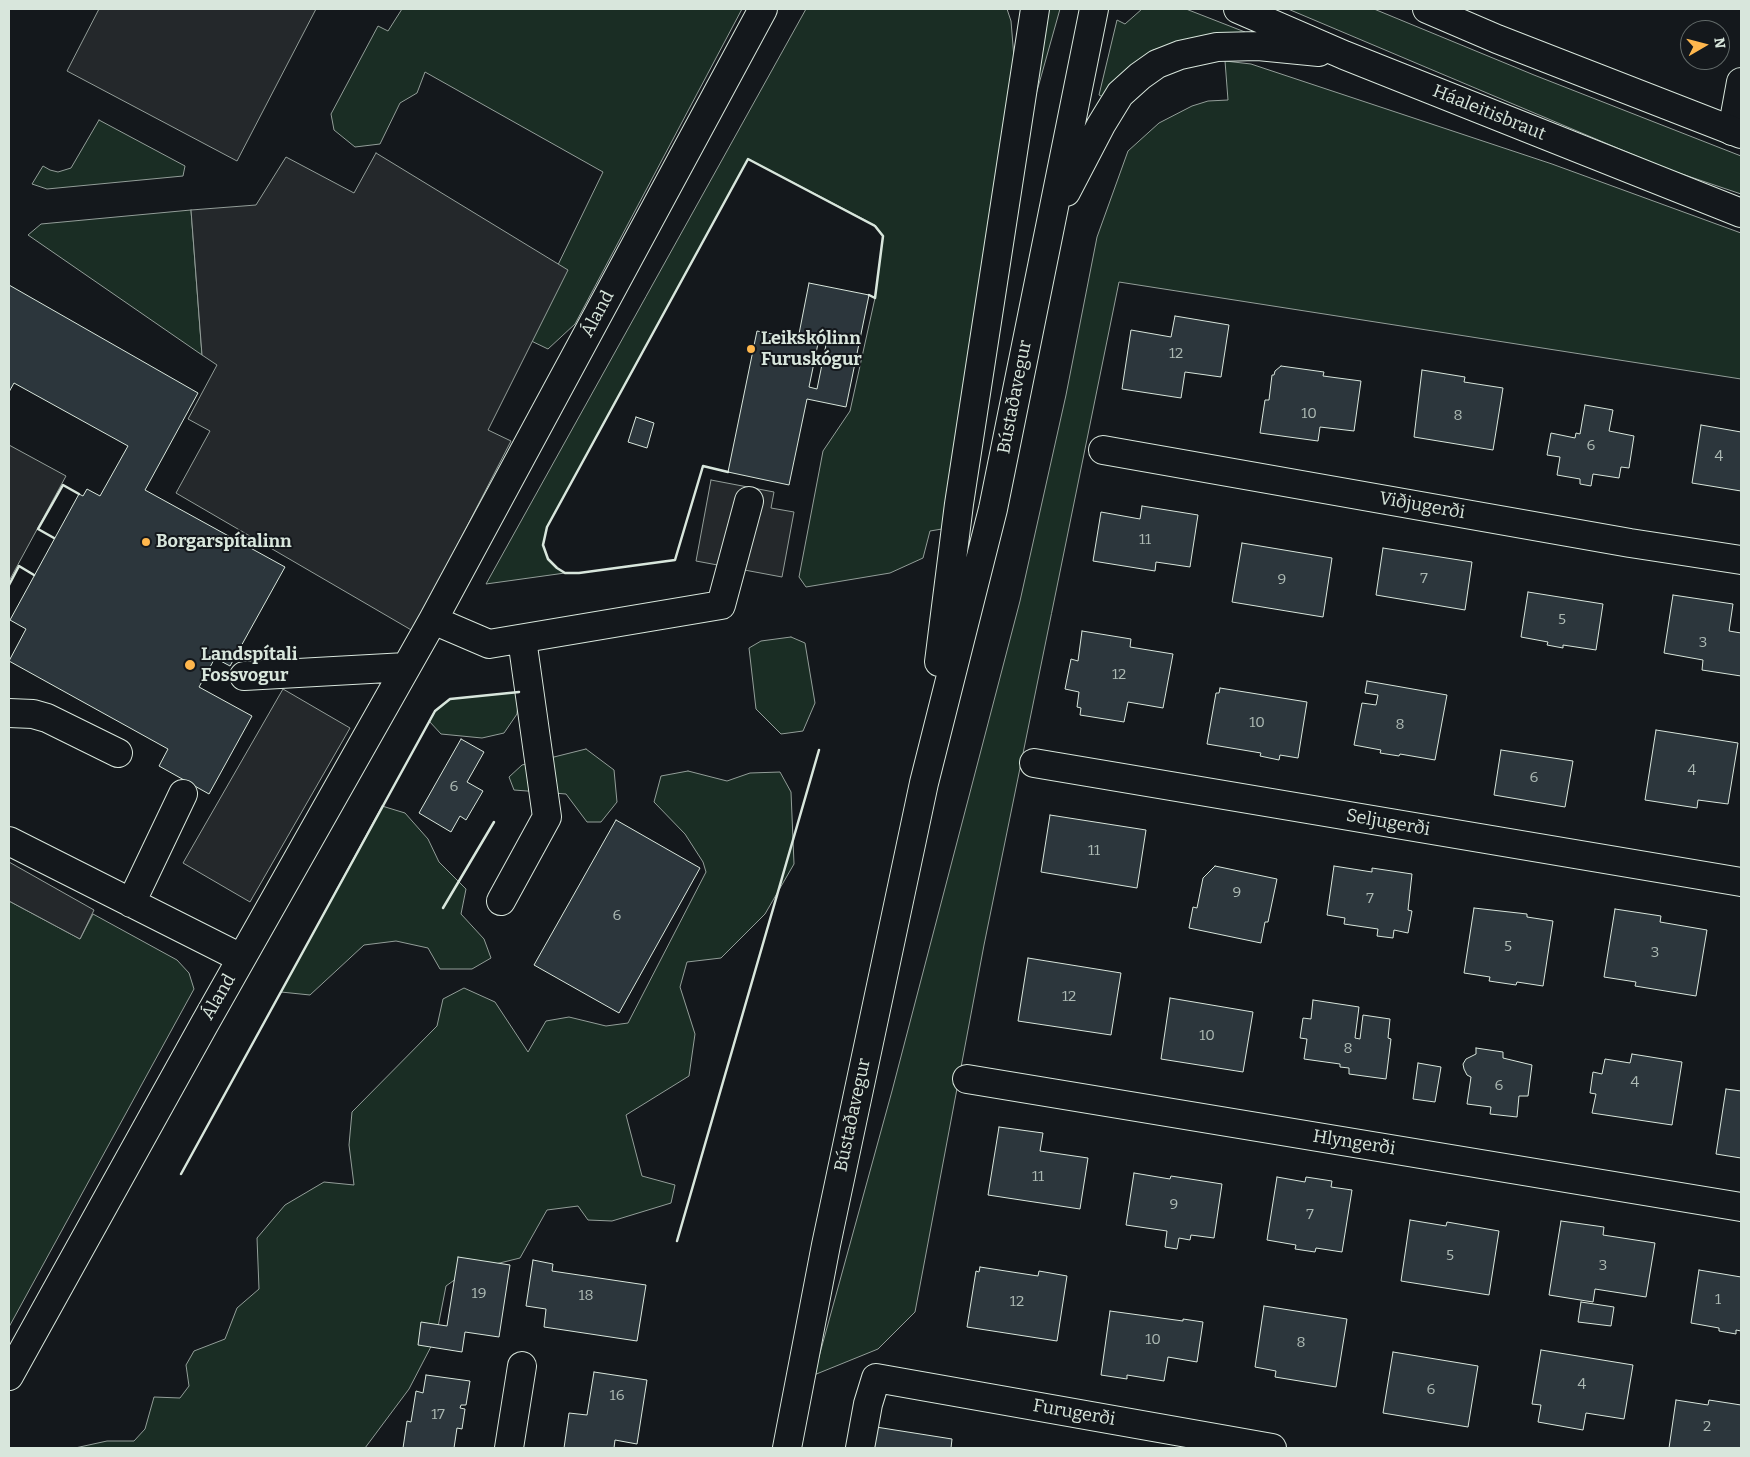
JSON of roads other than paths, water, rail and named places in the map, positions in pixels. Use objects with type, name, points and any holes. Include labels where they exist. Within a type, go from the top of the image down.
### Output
[{"type":"street","name":"Áland","points":[[9,1376],[241,958],[433,620],[763,9]]},
{"type":"street","points":[[1018,9],[1027,54]]},
{"type":"street","name":"Bústaðavegur","points":[[924,783],[960,504],[1035,9]]},
{"type":"street","name":"Bústaðavegur","points":[[787,1448],[826,1245],[924,783],[993,509],[1094,9]]},
{"type":"street","name":"Háaleitisbraut","points":[[1238,9],[1344,54],[1741,213]]},
{"type":"street","points":[[1427,9],[1737,133],[1741,82]]},
{"type":"street","points":[[1051,219],[1101,125],[1120,94],[1157,64],[1187,53],[1217,47],[1258,46],[1344,54]]},
{"type":"street","name":"Viðjugerði","points":[[1103,450],[1620,541],[1741,560]]},
{"type":"street","points":[[433,620],[489,644],[721,605],[749,501]]},
{"type":"street","points":[[501,901],[548,817],[522,639]]},
{"type":"street","points":[[244,676],[406,667]]},
{"type":"street","points":[[9,713],[33,714],[47,718],[118,753]]},
{"type":"street","name":"Seljugerði","points":[[1034,763],[1741,882]]},
{"type":"street","points":[[131,903],[183,794]]},
{"type":"street","points":[[9,841],[241,958]]},
{"type":"street","name":"Hlyngerði","points":[[967,1079],[1741,1208]]},
{"type":"street","points":[[509,1448],[522,1366]]},
{"type":"street","name":"Furugerði","points":[[860,1448],[868,1404],[876,1378],[1272,1448]]},
{"type":"place","name":"Leikskólinn Furuskógur","points":[[751,349]]},
{"type":"place","name":"Borgarspítalinn","points":[[146,542]]},
{"type":"place","name":"Landspítali Fossvogur","points":[[190,665]]}]
